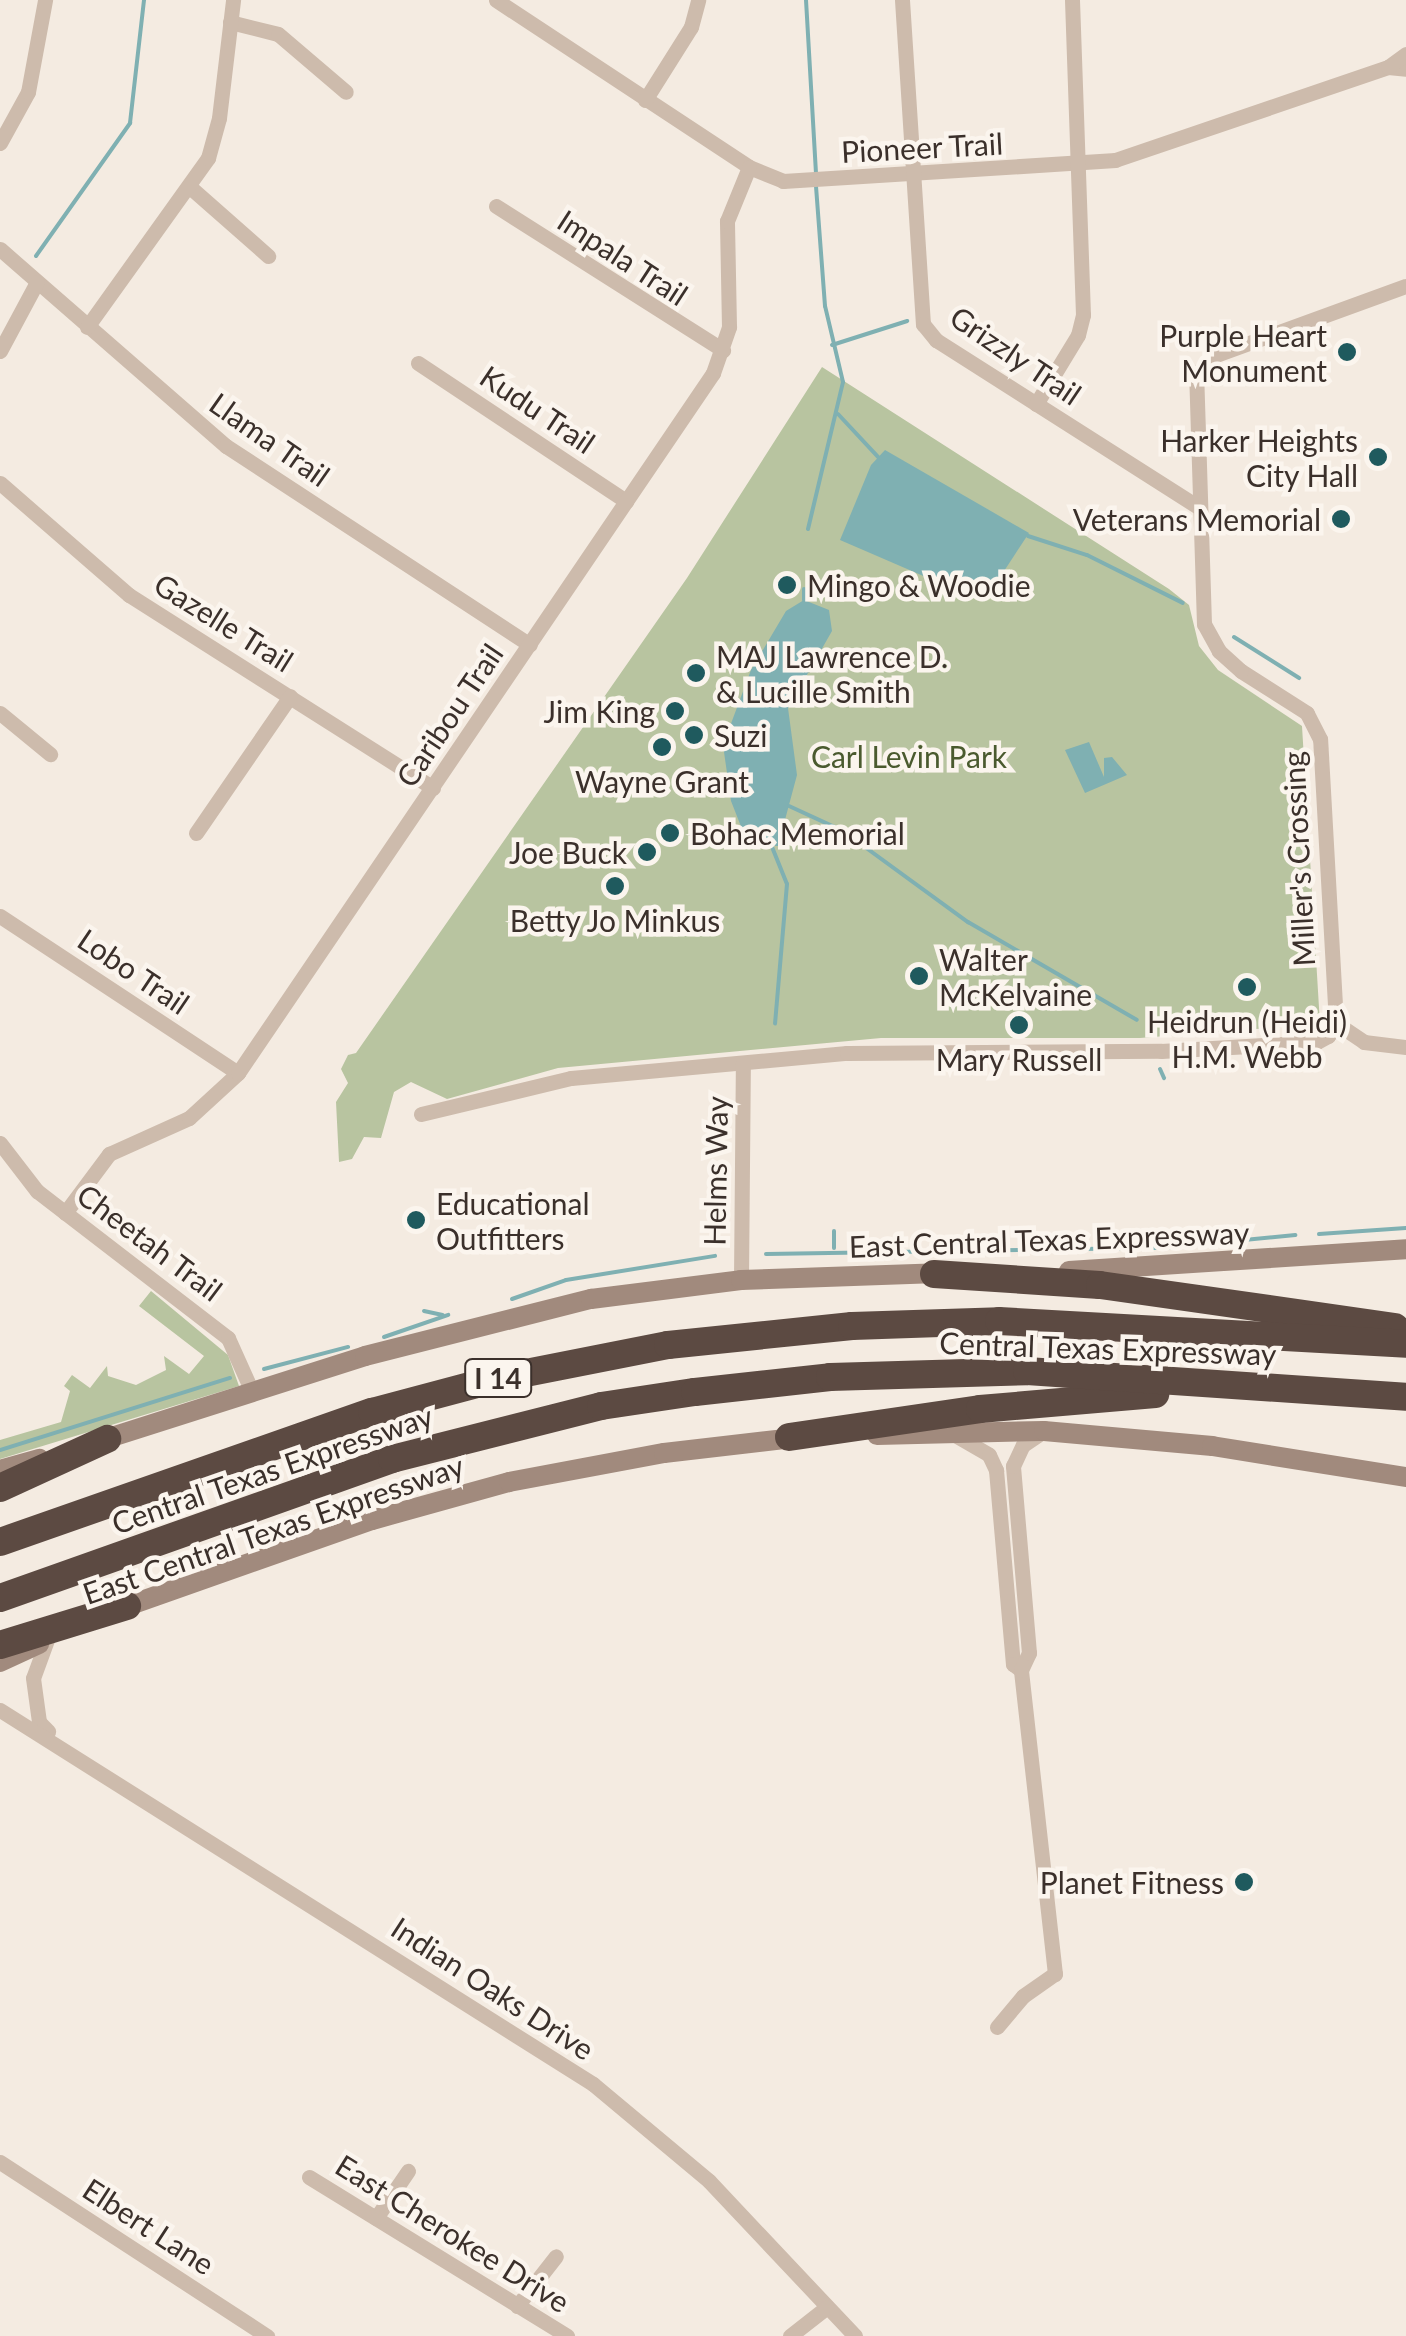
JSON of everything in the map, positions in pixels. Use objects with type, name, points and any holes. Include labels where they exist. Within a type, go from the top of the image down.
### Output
[{"type":"highway","points":[[934,1274],[1100,1285],[1406,1329]]},
{"type":"highway","name":"Central Texas Expressway","points":[[0,1542],[372,1412],[500,1378],[668,1345],[852,1326],[998,1321],[1406,1344]]},
{"type":"highway","name":"Central Texas Expressway","points":[[0,1598],[392,1458],[601,1406],[695,1392],[830,1377],[1027,1372],[1405,1397]]},
{"type":"highway","points":[[789,1437],[1096,1397],[1162,1393],[1374,1406],[1405,1397]]},
{"type":"highway","points":[[0,1488],[106,1439]]},
{"type":"highway","points":[[0,1645],[127,1606]]},
{"type":"main road","name":"East Central Texas Expressway","points":[[0,1470],[371,1355],[590,1299],[741,1280],[1157,1270],[1406,1249]]},
{"type":"main road","name":"East Central Texas Expressway","points":[[0,1662],[127,1606],[372,1520],[509,1482],[789,1437],[1044,1431],[1212,1446],[1406,1477]]},
{"type":"street","points":[[0,143],[28,92],[45,0]]},
{"type":"street","points":[[87,326],[191,188],[219,118],[232,0]]},
{"type":"street","name":"Pioneer Trail","points":[[496,0],[749,168],[802,182],[1077,166],[1115,160],[1388,68],[1406,54]]},
{"type":"street","points":[[645,100],[691,27],[698,0]]},
{"type":"street","name":"Grizzly Trail","points":[[902,0],[910,176],[923,324],[936,340],[1200,508]]},
{"type":"street","points":[[1036,404],[1078,335],[1083,315],[1072,0]]},
{"type":"street","points":[[230,22],[278,34],[346,92]]},
{"type":"street","name":"Pioneer Trail","points":[[1388,68],[1406,69]]},
{"type":"street","name":"Caribou Trail","points":[[65,1212],[109,1154],[188,1118],[238,1073],[626,501],[722,350],[729,327],[726,222],[749,168]]},
{"type":"street","points":[[191,188],[268,256]]},
{"type":"street","name":"Impala Trail","points":[[496,206],[722,350]]},
{"type":"street","name":"Llama Trail","points":[[0,248],[226,446],[530,645]]},
{"type":"street","points":[[0,352],[37,282]]},
{"type":"street","name":"Miller's Crossing","points":[[1336,1023],[1320,739],[1307,713],[1241,670],[1219,650],[1204,624],[1196,391],[1204,361],[1406,286]]},
{"type":"street","name":"Kudu Trail","points":[[418,362],[626,501]]},
{"type":"street","name":"Gazelle Trail","points":[[0,483],[119,588],[432,788]]},
{"type":"street","points":[[196,833],[290,696]]},
{"type":"street","points":[[0,713],[50,754]]},
{"type":"street","name":"Lobo Trail","points":[[0,916],[238,1073]]},
{"type":"street","points":[[420,1114],[571,1078],[889,1050],[1161,1051],[1304,1044],[1328,1036],[1336,1023],[1378,1046],[1406,1047]]},
{"type":"street","name":"Helms Way","points":[[741,1280],[744,1063]]},
{"type":"street","name":"Cheetah Trail","points":[[0,1143],[37,1191],[228,1338],[254,1394]]},
{"type":"street","points":[[997,2028],[1023,1996],[1054,1974],[1021,1670],[1029,1653],[1014,1466],[1023,1445],[1044,1431]]},
{"type":"street","points":[[950,1433],[989,1454],[996,1470],[1014,1664],[1021,1670]]},
{"type":"street","points":[[47,1640],[33,1678],[34,1701],[40,1722],[58,1741]]},
{"type":"street","name":"Indian Oaks Drive","points":[[0,1710],[58,1741],[593,2084],[697,2170],[855,2336]]},
{"type":"street","name":"Elbert Lane","points":[[0,2162],[268,2336]]},
{"type":"street","points":[[376,2218],[408,2171]]},
{"type":"street","name":"East Cherokee Drive","points":[[309,2177],[567,2336]]},
{"type":"street","points":[[517,2306],[556,2256]]},
{"type":"street","points":[[790,2336],[826,2307]]},
{"type":"green space","name":"Carl Levin Park","points":[[822,367],[1169,589],[1189,605],[1199,646],[1218,670],[1302,726],[1320,1024],[1140,1038],[881,1038],[558,1068],[447,1099],[411,1082],[394,1092],[381,1138],[364,1137],[352,1159],[339,1162],[336,1102],[348,1083],[341,1069],[348,1055],[356,1053],[687,578]]},
{"type":"green space","points":[[151,1291],[228,1355],[239,1386],[0,1459],[0,1440],[61,1422],[70,1391],[64,1386],[72,1375],[90,1388],[107,1366],[108,1376],[136,1385],[166,1370],[164,1356],[189,1374],[204,1356],[139,1306]]},
{"type":"water","points":[[885,450],[1029,533],[991,591],[972,597],[840,540],[871,465]]},
{"type":"water","points":[[804,600],[829,610],[832,631],[788,708],[797,775],[778,846],[759,845],[742,829],[731,801],[723,745],[751,670],[786,611]]},
{"type":"water","points":[[1089,742],[1104,777],[1104,758],[1112,757],[1127,775],[1085,793],[1065,750]]},
{"type":"waterway","points":[[36,256],[130,123],[144,0]]},
{"type":"waterway","points":[[806,0],[816,176]]},
{"type":"waterway","points":[[808,529],[843,382],[825,306],[816,186]]},
{"type":"waterway","points":[[832,345],[907,321]]},
{"type":"waterway","points":[[838,414],[879,458]]},
{"type":"waterway","points":[[1028,536],[1087,555],[1183,603]]},
{"type":"waterway","points":[[804,589],[804,600]]},
{"type":"waterway","points":[[1234,637],[1299,678]]},
{"type":"waterway","points":[[789,806],[843,831],[968,922],[1137,1020]]},
{"type":"waterway","points":[[770,842],[787,884],[775,1023]]},
{"type":"waterway","points":[[1160,1069],[1164,1078]]},
{"type":"waterway","points":[[1319,1234],[1406,1228]]},
{"type":"waterway","points":[[834,1231],[834,1248]]},
{"type":"waterway","points":[[766,1254],[1163,1248],[1295,1235]]},
{"type":"waterway","points":[[512,1299],[566,1280],[715,1256]]},
{"type":"waterway","points":[[424,1311],[443,1315]]},
{"type":"waterway","points":[[384,1337],[448,1315]]},
{"type":"waterway","points":[[264,1369],[348,1347]]},
{"type":"waterway","points":[[0,1450],[230,1378]]},
{"type":"place","name":"Purple Heart Monument","points":[[1347,352]]},
{"type":"place","name":"Harker Heights City Hall","points":[[1378,457]]},
{"type":"place","name":"Veterans Memorial","points":[[1341,519]]},
{"type":"place","name":"Mingo & Woodie","points":[[787,585]]},
{"type":"place","name":"MAJ Lawrence D. & Lucille Smith","points":[[696,673]]},
{"type":"place","name":"Jim King","points":[[675,711]]},
{"type":"place","name":"Suzi","points":[[694,735]]},
{"type":"place","name":"Wayne Grant","points":[[662,747]]},
{"type":"place","name":"Bohac Memorial","points":[[670,833]]},
{"type":"place","name":"Joe Buck","points":[[647,852]]},
{"type":"place","name":"Betty Jo Minkus","points":[[615,886]]},
{"type":"place","name":"Walter McKelvaine","points":[[919,976]]},
{"type":"place","name":"Heidrun (Heidi) H.M. Webb","points":[[1247,987]]},
{"type":"place","name":"Mary Russell","points":[[1019,1025]]},
{"type":"place","name":"Educational Outfitters","points":[[416,1220]]},
{"type":"place","name":"Planet Fitness","points":[[1244,1882]]}]
